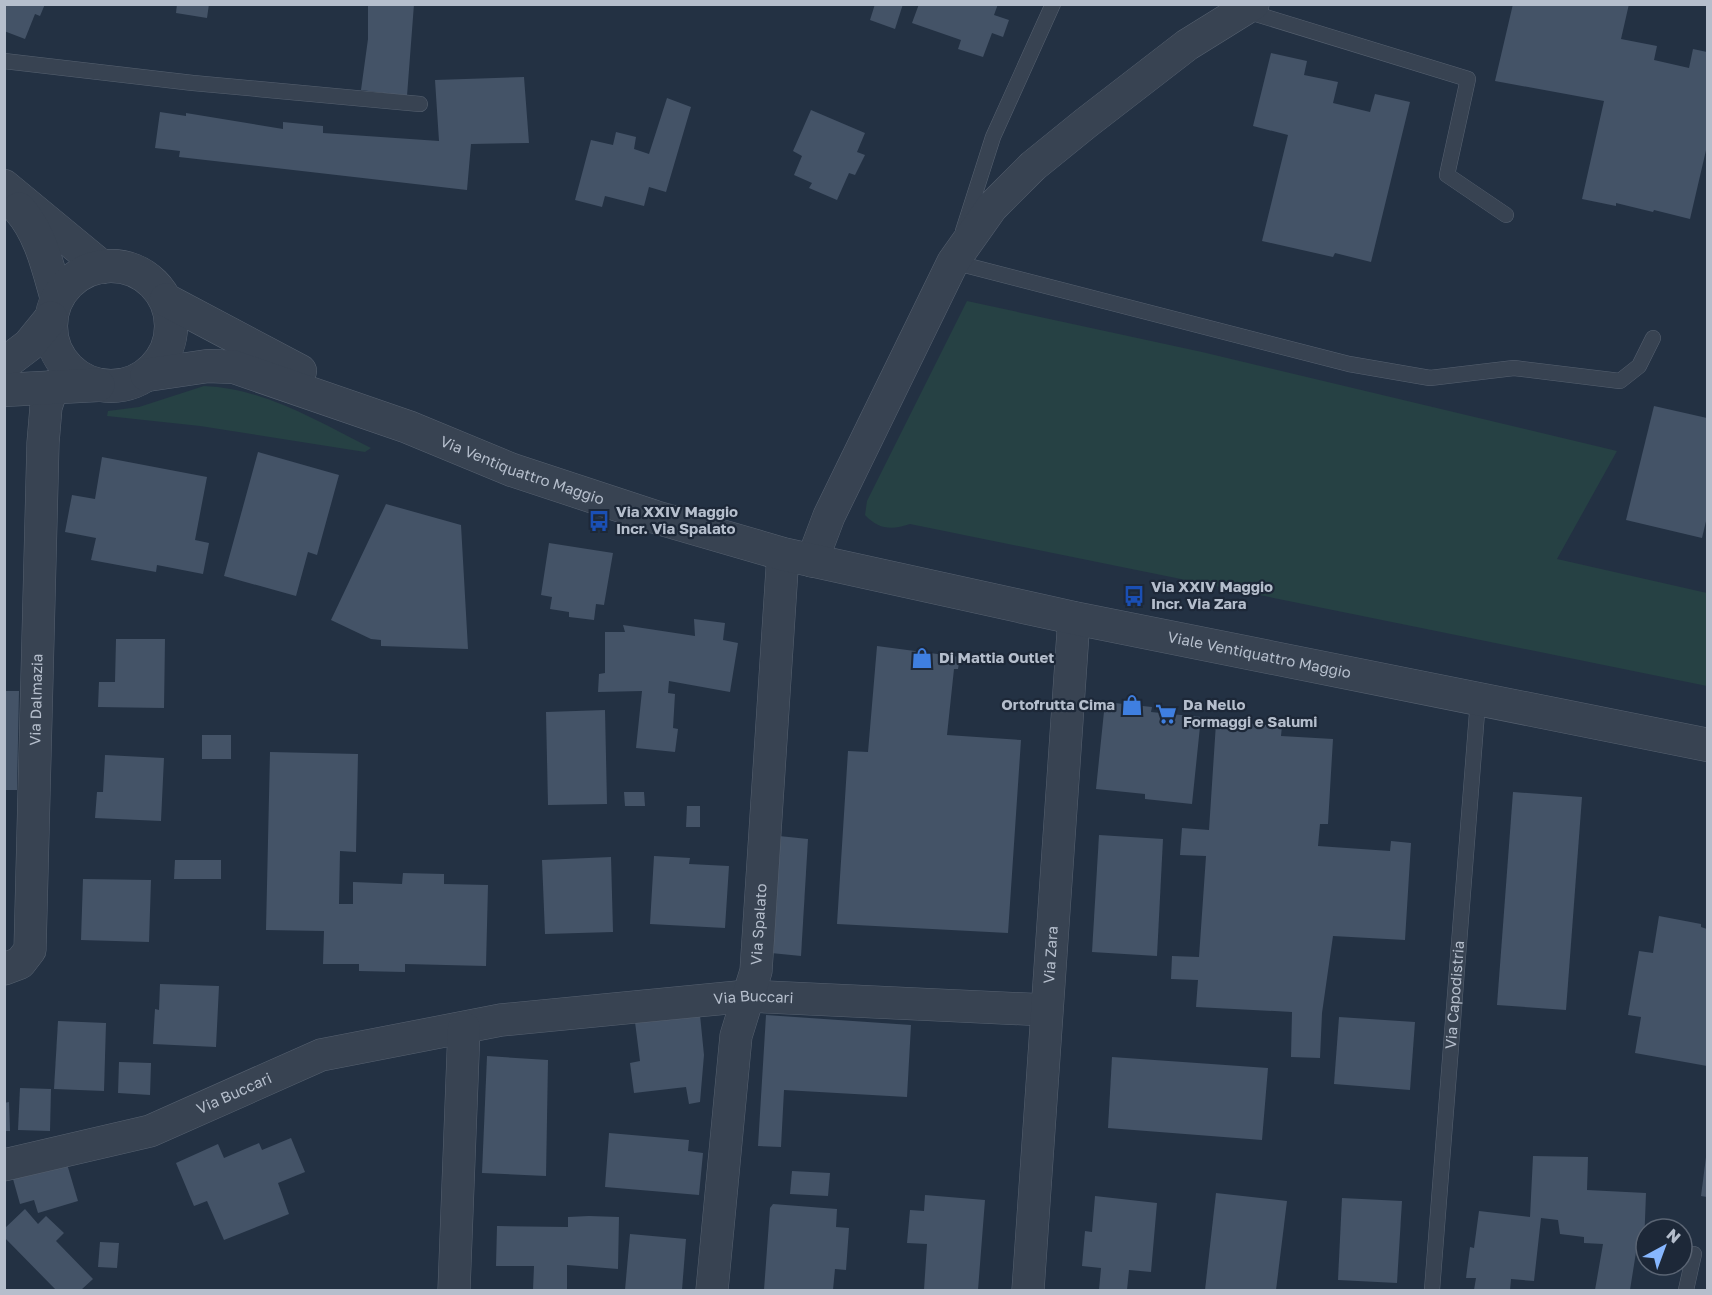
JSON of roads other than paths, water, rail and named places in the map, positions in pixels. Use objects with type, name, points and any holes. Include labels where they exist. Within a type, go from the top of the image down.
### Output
[{"type":"street","name":"Via Spalato","points":[[712,1290],[736,1036],[756,971],[797,558],[829,516],[953,262],[992,207],[1033,166],[1187,45],[1248,7]]},
{"type":"street","points":[[4,186],[102,267]]},
{"type":"street","points":[[4,192],[32,227],[41,246],[54,309],[51,337],[58,355],[83,380],[98,385]]},
{"type":"street","points":[[102,267],[135,271],[150,281],[166,300],[171,321],[170,341],[161,360],[147,375],[131,383],[114,387],[53,386],[10,376],[54,309],[68,283],[84,272],[102,267]]},
{"type":"street","name":"Via Ventiquattro Maggio","points":[[166,300],[408,427]]},
{"type":"street","name":"Via Ventiquattro Maggio","points":[[147,375],[208,366],[234,367],[408,427],[512,470],[655,517],[797,558]]},
{"type":"street","points":[[10,376],[44,420]]},
{"type":"street","name":"Via Dalmazia","points":[[5,969],[20,963],[30,950],[44,420],[53,386]]},
{"type":"street","name":"Viale Ventiquattro Maggio","points":[[797,558],[1074,618],[1707,745]]},
{"type":"street","name":"Via Zara","points":[[1028,1290],[1074,618]]},
{"type":"street","name":"Via Buccari","points":[[4,1165],[150,1131],[321,1055],[501,1020],[748,996],[1046,1010]]},
{"type":"street","points":[[454,1290],[464,1028]]},
{"type":"lane","points":[[1053,4],[993,138],[953,262],[1349,364],[1430,378],[1514,368],[1620,381],[1639,366],[1653,338]]},
{"type":"lane","points":[[1248,7],[1468,79],[1447,174],[1506,215]]},
{"type":"lane","points":[[4,61],[193,83],[420,104]]},
{"type":"lane","name":"Via Capodistria","points":[[1432,1290],[1478,700]]},
{"type":"place","name":"Via XXIV Maggio Incr. Via Spalato","points":[[599,521]]},
{"type":"place","name":"Via XXIV Maggio Incr. Via Zara","points":[[1134,596]]},
{"type":"place","name":"Di Mattia Outlet","points":[[922,658]]},
{"type":"place","name":"Ortofrutta Cima","points":[[1132,705]]},
{"type":"place","name":"Da Nello Formaggi e Salumi","points":[[1166,714]]}]
